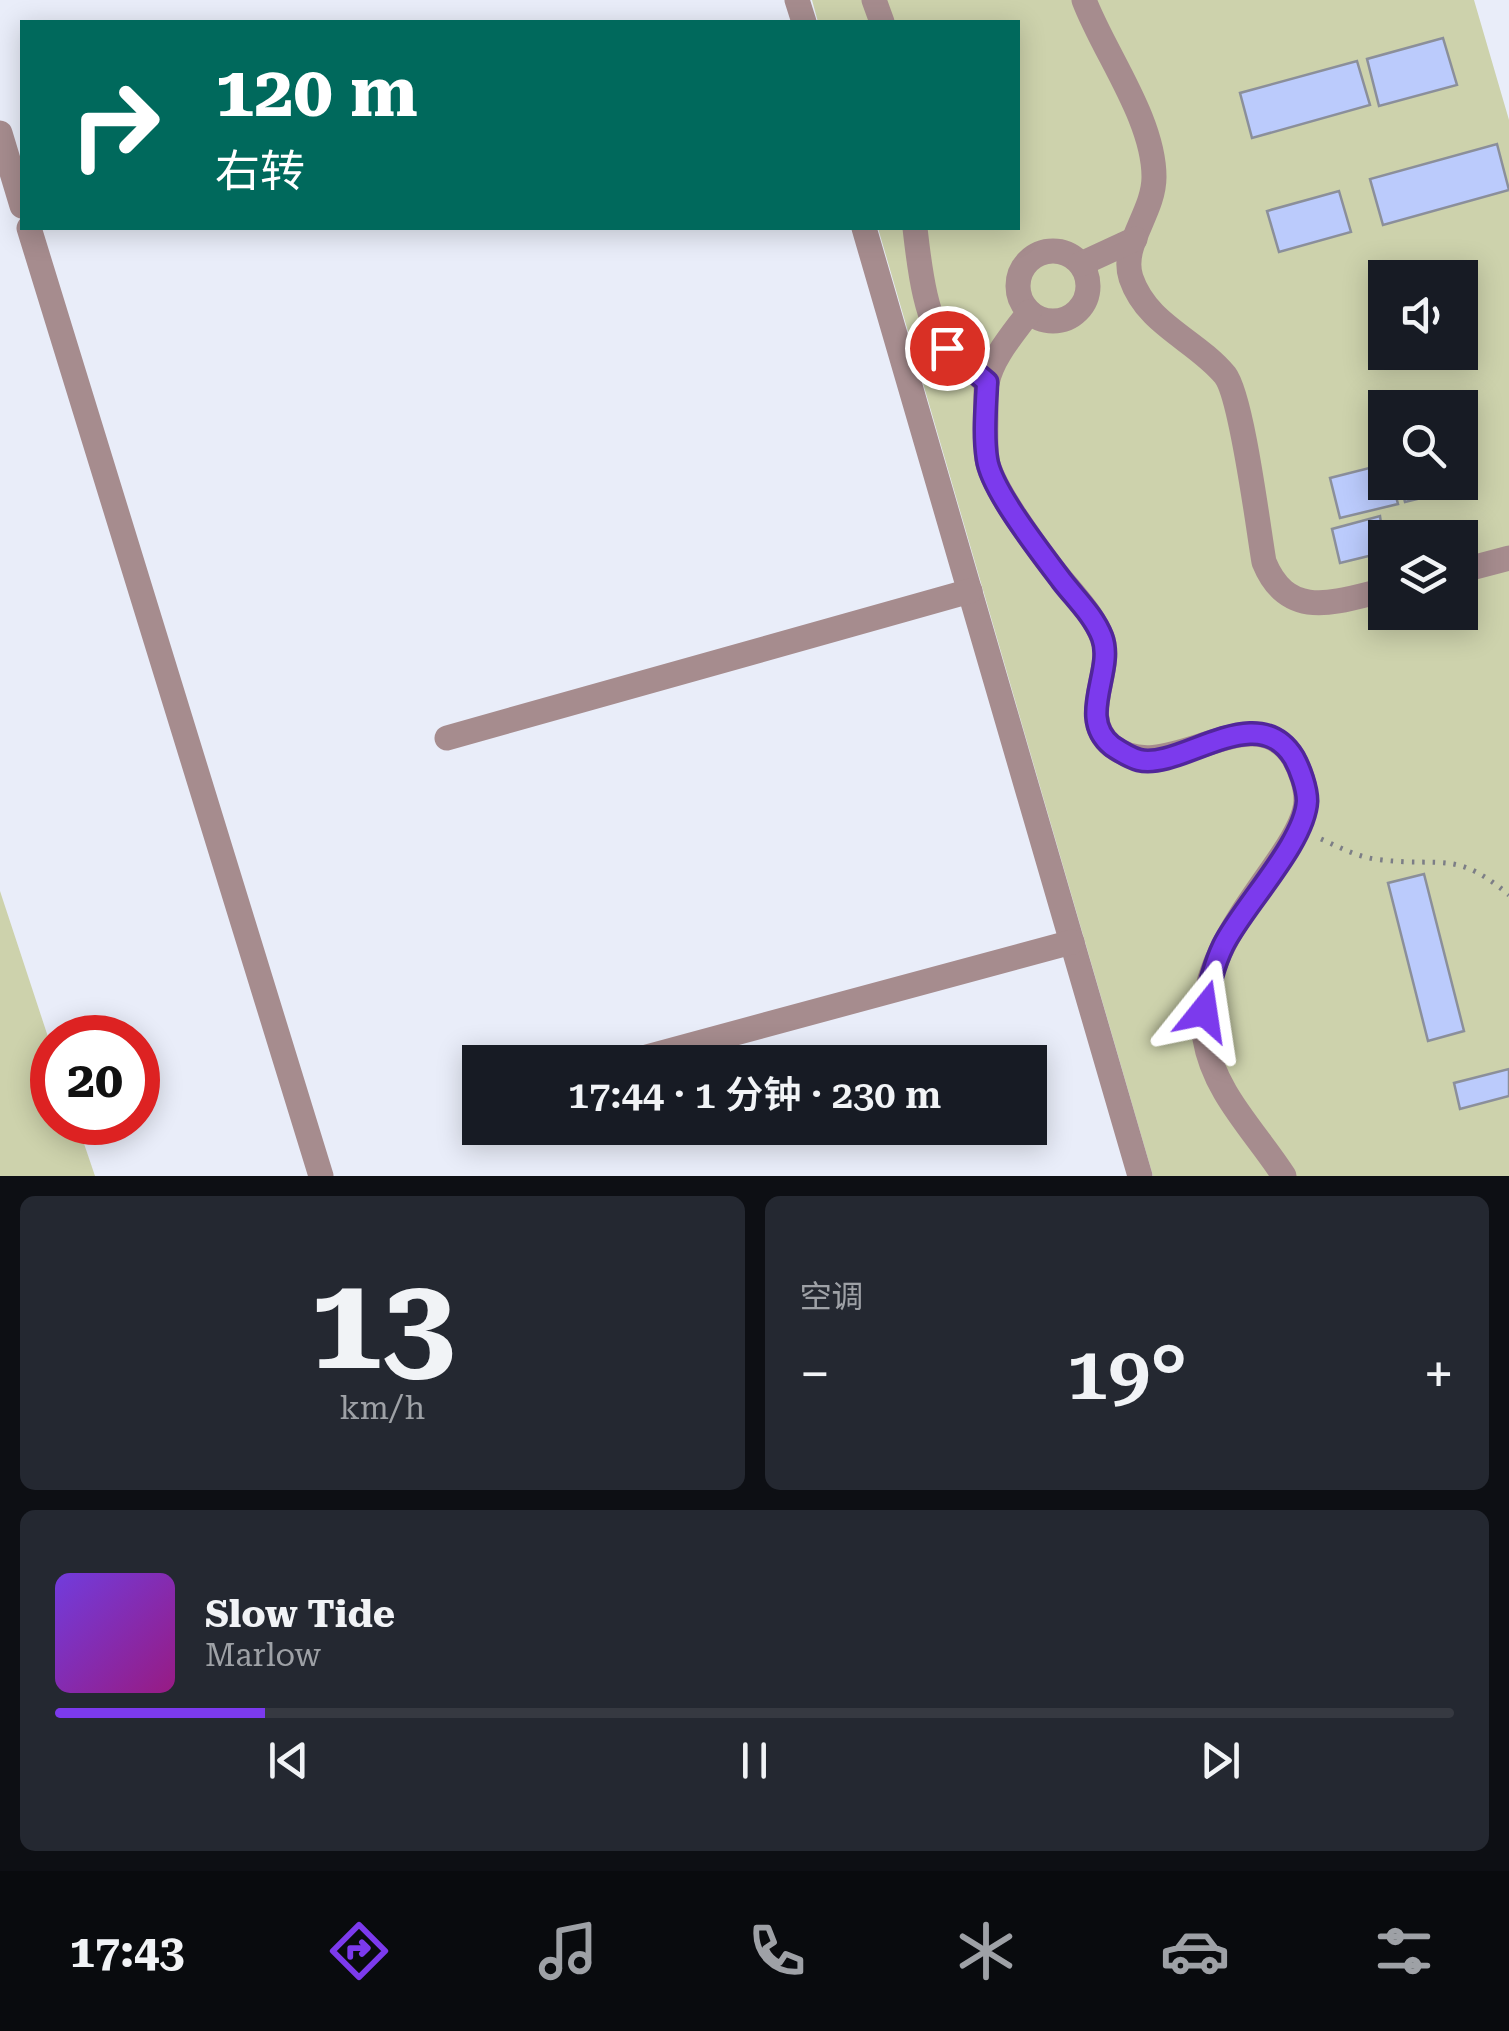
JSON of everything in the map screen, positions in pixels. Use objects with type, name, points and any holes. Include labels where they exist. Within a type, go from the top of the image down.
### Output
[{"type":"lane","points":[[1084,0],[1132,99],[1152,158],[1154,179],[1149,211],[1127,254],[1130,276],[1155,318],[1195,346],[1228,378],[1237,405],[1264,562],[1272,582],[1298,601],[1318,603],[1368,593]]},
{"type":"lane","points":[[0,134],[20,199]]},
{"type":"lane","points":[[30,230],[321,1176]]},
{"type":"lane","points":[[865,230],[1140,1176]]},
{"type":"lane","points":[[915,230],[920,270],[936,328],[947,348],[987,382]]},
{"type":"lane","points":[[1082,264],[1135,240]]},
{"type":"lane","points":[[1059,250],[1082,264],[1089,287],[1081,308],[1062,320],[1051,321],[1029,312],[1022,302],[1018,277],[1024,265],[1034,256],[1059,250]]},
{"type":"lane","points":[[1029,312],[1000,354],[987,382],[987,462],[994,481],[1097,626],[1104,642],[1105,660],[1096,709],[1101,730],[1110,745],[1140,760],[1162,758],[1238,736],[1262,734],[1284,744],[1296,760],[1307,803],[1297,828],[1224,944],[1204,1011],[1206,1041],[1224,1094],[1284,1176]]},
{"type":"lane","points":[[1478,566],[1509,558]]},
{"type":"lane","points":[[447,738],[970,591]]},
{"type":"lane","points":[[691,1045],[1072,942]]},
{"type":"path","points":[[1297,828],[1360,857],[1384,861],[1439,860],[1471,868],[1509,895]]},
{"type":"green space","points":[[812,0],[1474,0],[1509,120],[1509,1176],[1153,1176],[879,230],[1020,230],[1020,20],[817,20]]},
{"type":"green space","points":[[0,891],[41,1015],[30,1015],[30,1145],[84,1145],[95,1176],[0,1176]]},
{"type":"building","points":[[1443,38],[1457,85],[1379,106],[1367,59]]},
{"type":"building","points":[[1357,61],[1370,105],[1252,138],[1240,93]]},
{"type":"building","points":[[1497,144],[1509,190],[1383,225],[1370,179]]},
{"type":"building","points":[[1339,191],[1351,232],[1279,252],[1267,211]]},
{"type":"building","points":[[1368,468],[1368,500],[1397,500],[1398,504],[1340,518],[1330,478]]},
{"type":"building","points":[[1380,516],[1381,520],[1368,520],[1368,556],[1340,563],[1332,529]]},
{"type":"building","points":[[1424,874],[1464,1031],[1428,1041],[1388,883]]},
{"type":"building","points":[[1509,1069],[1509,1096],[1460,1109],[1454,1083]]},
{"type":"route","points":[[947,348],[987,382],[987,462],[994,481],[1097,626],[1104,642],[1105,660],[1096,709],[1110,745],[1140,760],[1162,758],[1238,736],[1262,734],[1284,744],[1296,760],[1307,803],[1291,841],[1224,944],[1204,1011]]}]
